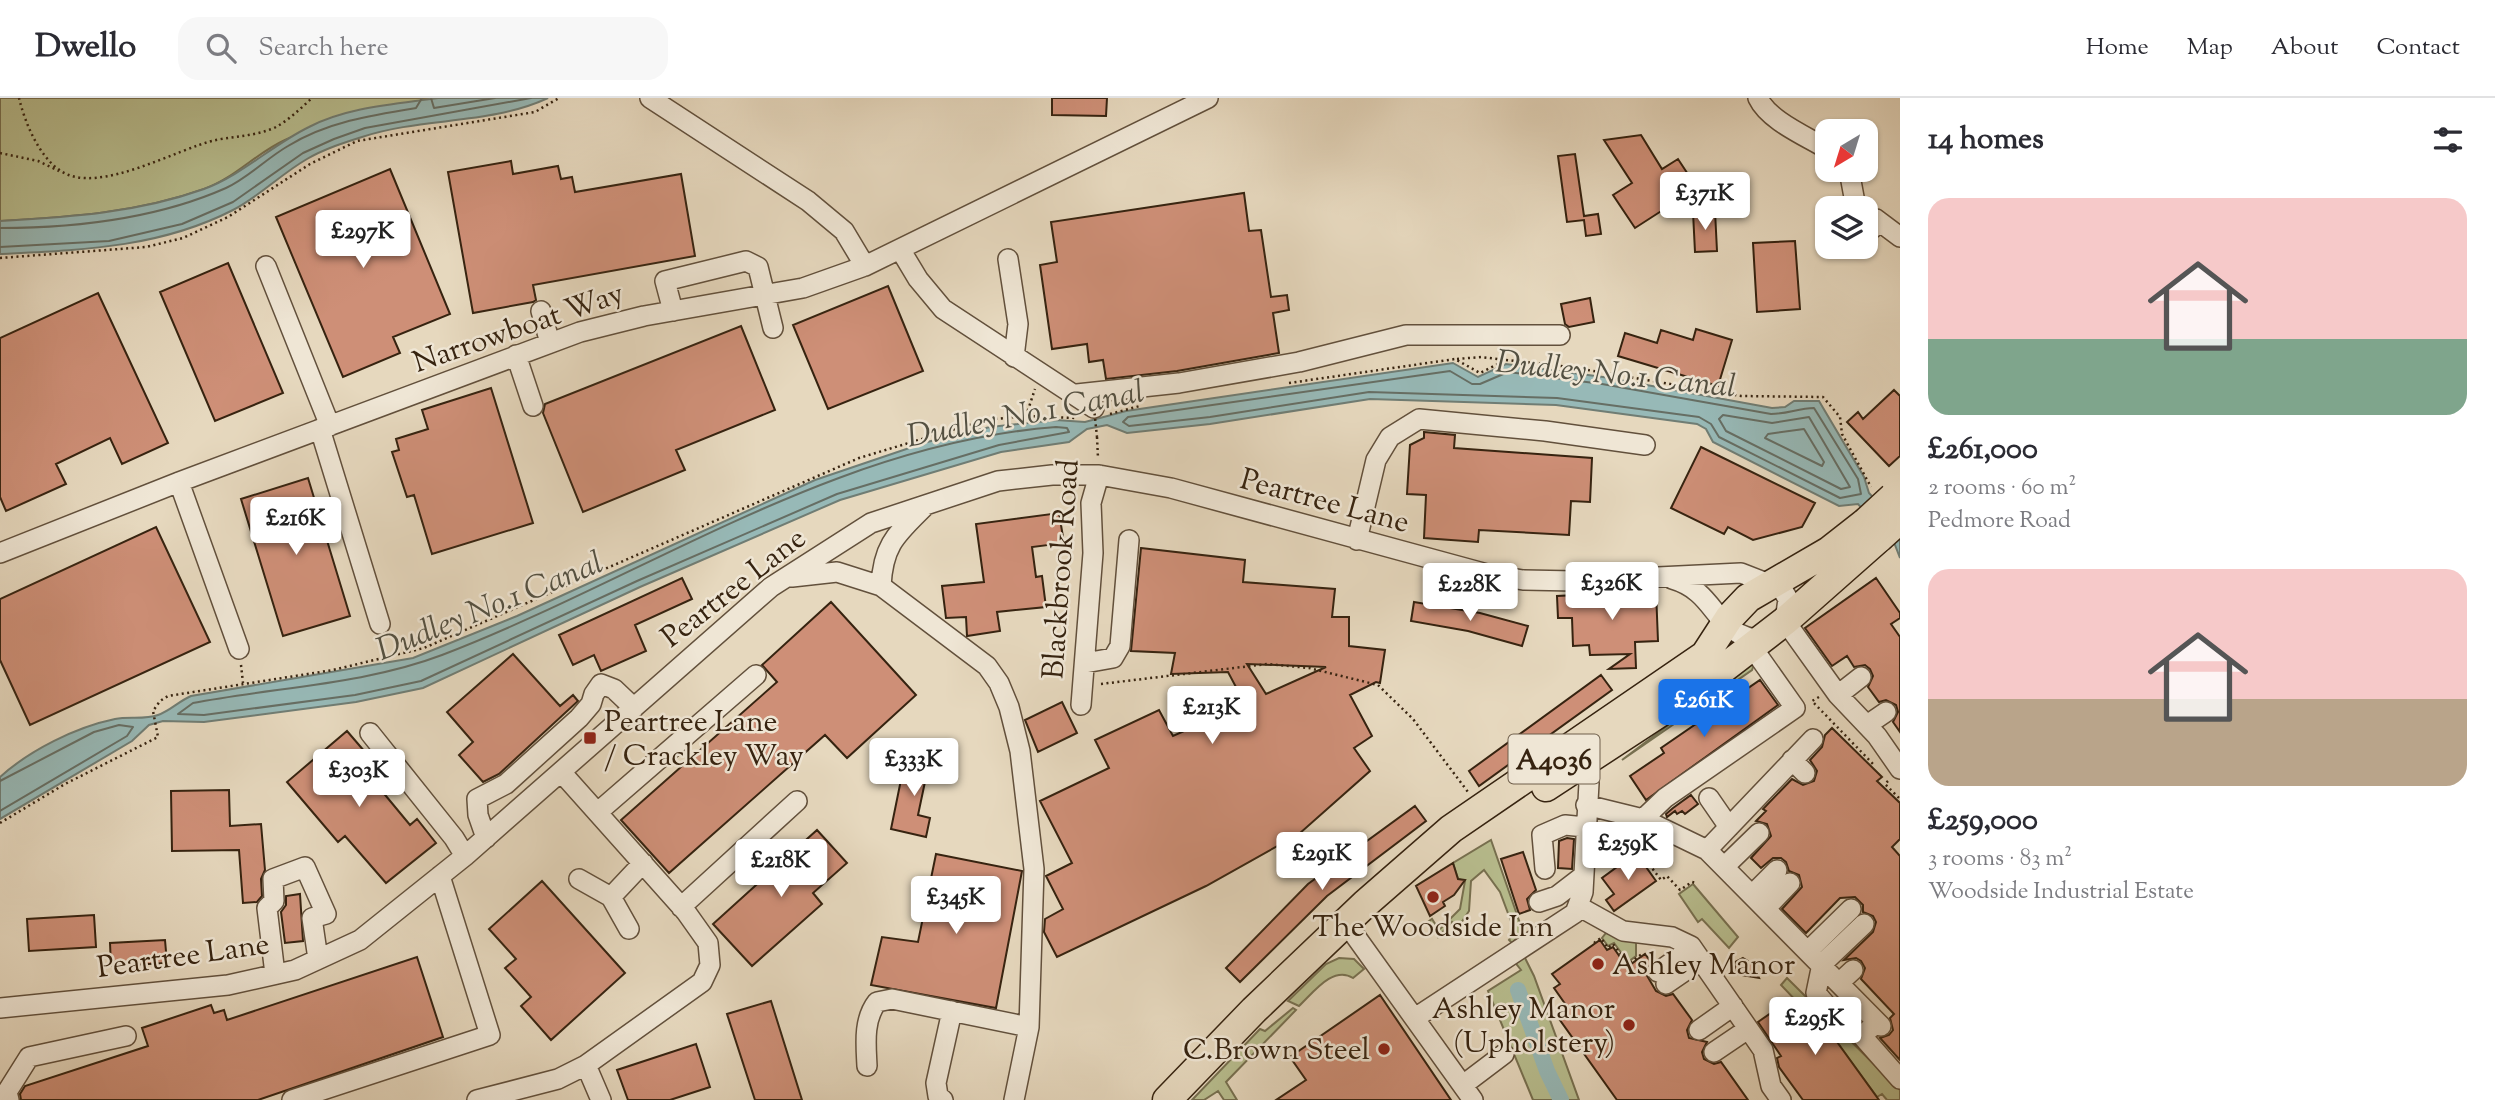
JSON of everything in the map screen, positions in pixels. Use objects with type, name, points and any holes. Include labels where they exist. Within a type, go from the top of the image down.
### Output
[{"type":"highway","name":"A4036","points":[[1167,1100],[1254,1010],[1346,923],[1451,830],[1566,767],[1702,685],[1769,634],[1823,588],[1872,530],[1891,499]]},
{"type":"highway","name":"A4036","points":[[1566,767],[1704,655],[1738,607],[1769,583],[1872,530]]},
{"type":"street","points":[[650,98],[808,201],[844,231],[865,266]]},
{"type":"street","name":"Narrowboat Way","points":[[0,553],[179,482],[580,332],[673,311],[803,288],[865,266],[1208,98]]},
{"type":"street","points":[[1758,98],[1762,106],[1773,115],[1815,141]]},
{"type":"street","points":[[1878,220],[1900,237]]},
{"type":"street","points":[[900,249],[918,279],[943,309],[1014,357],[1077,394],[1094,408]]},
{"type":"street","points":[[1008,259],[1018,324],[1014,357]]},
{"type":"street","points":[[673,311],[665,281],[746,261],[758,267],[773,328]]},
{"type":"street","points":[[267,266],[325,427],[380,624]]},
{"type":"street","points":[[716,269],[721,302]]},
{"type":"street","points":[[541,311],[550,343]]},
{"type":"street","points":[[1077,394],[1179,383],[1299,362],[1406,335],[1560,335]]},
{"type":"street","points":[[516,355],[533,406]]},
{"type":"street","points":[[1357,540],[1376,460],[1390,437],[1419,419],[1545,431],[1645,445]]},
{"type":"street","name":"Peartree Lane","points":[[0,1008],[228,985],[275,974],[360,940],[465,856],[733,619],[788,577],[871,523],[998,481],[1052,475],[1099,475],[1171,488],[1487,574],[1523,580],[1667,578],[1683,574],[1741,573],[1769,583]]},
{"type":"street","name":"Blackbrook Road","points":[[1081,705],[1093,553],[1091,503],[1099,475]]},
{"type":"street","points":[[179,482],[239,649]]},
{"type":"street","points":[[881,586],[885,553],[901,531],[929,503]]},
{"type":"street","points":[[1085,669],[1113,658],[1120,646],[1129,540]]},
{"type":"street","points":[[788,577],[837,572],[881,586],[987,666],[999,683],[1009,707],[1020,751],[1034,869],[1029,1027],[1014,1100]]},
{"type":"street","name":"Peartree Lane","points":[[1667,578],[1690,585],[1702,593],[1725,625]]},
{"type":"street","points":[[1643,819],[1684,779],[1795,708],[1782,698],[1769,634],[1788,599],[1782,589],[1769,583]]},
{"type":"street","points":[[1725,625],[1742,636],[1769,634],[1838,695],[1867,725],[1900,769]]},
{"type":"street","points":[[598,812],[756,675]]},
{"type":"street","points":[[1838,695],[1861,677]]},
{"type":"street","points":[[486,838],[478,815],[477,799],[506,784],[579,718],[591,705],[601,684],[614,688],[634,708]]},
{"type":"street","points":[[1867,725],[1886,712]]},
{"type":"street","points":[[370,733],[454,838],[465,856]]},
{"type":"street","points":[[1718,838],[1799,766],[1813,739]]},
{"type":"street","points":[[1415,1018],[1575,913],[1583,876],[1589,783],[1566,767]]},
{"type":"street","points":[[477,1100],[558,1079],[586,1065],[702,982],[710,965],[708,943],[681,906],[562,773]]},
{"type":"street","points":[[1709,798],[1724,867],[1815,957],[1846,976],[1879,1024],[1862,1036],[1900,1079]]},
{"type":"street","points":[[681,906],[797,801]]},
{"type":"street","points":[[1586,805],[1718,838],[1742,829],[1763,808]]},
{"type":"street","points":[[1545,869],[1542,835],[1565,825],[1585,827]]},
{"type":"street","points":[[1724,867],[1759,833]]},
{"type":"street","points":[[611,897],[643,863]]},
{"type":"street","points":[[275,974],[267,908],[274,901],[273,879],[305,867],[326,914],[312,918],[318,959]]},
{"type":"street","points":[[292,1100],[490,1035],[440,876]]},
{"type":"street","points":[[1539,902],[1557,896],[1583,876]]},
{"type":"street","points":[[1759,901],[1784,877]]},
{"type":"street","points":[[579,878],[611,897],[629,929]]},
{"type":"street","points":[[1578,906],[1623,931],[1672,937],[1697,954],[1748,1029],[1767,1047],[1771,1086],[1781,1100]]},
{"type":"street","points":[[1815,957],[1858,917],[1828,921],[1815,957],[1816,993],[1833,1013]]},
{"type":"street","points":[[1346,923],[1402,999],[1465,1093]]},
{"type":"street","points":[[1662,978],[1697,954]]},
{"type":"street","points":[[867,1066],[866,1040],[871,1010],[877,1002],[892,999],[1029,1027]]},
{"type":"street","points":[[1402,999],[1403,1012],[1449,1079],[1465,1093]]},
{"type":"street","points":[[1699,1030],[1733,1006]]},
{"type":"street","points":[[943,1100],[938,1096],[936,1083],[952,1011]]},
{"type":"street","points":[[1714,1052],[1748,1029]]},
{"type":"street","points":[[9,1100],[7,1092],[29,1057],[126,1036]]},
{"type":"street","points":[[1465,1093],[1504,1054]]},
{"type":"street","points":[[586,1065],[601,1100]]},
{"type":"path","points":[[19,98],[46,157],[62,172]]},
{"type":"path","points":[[0,153],[38,161],[80,178],[131,170],[215,140],[257,134],[277,126],[312,98]]},
{"type":"path","points":[[0,258],[146,247],[183,238],[228,217],[310,164],[357,141],[535,112],[559,98]]},
{"type":"path","points":[[1455,359],[1481,357],[1506,360]]},
{"type":"path","points":[[1025,416],[1034,391],[1047,376]]},
{"type":"path","points":[[1741,396],[1823,397],[1840,417],[1842,434],[1891,499]]},
{"type":"path","name":"Blackbrook Road","points":[[1094,408],[1099,475]]},
{"type":"path","points":[[1085,669],[1088,682],[1098,684],[1267,664],[1309,668],[1378,685],[1413,719],[1474,800]]},
{"type":"path","points":[[0,823],[65,784],[158,737],[153,711]]},
{"type":"path","points":[[1646,860],[1661,880],[1667,876],[1680,890],[1692,882],[1696,883]]},
{"type":"path","points":[[1594,943],[1601,938],[1608,948],[1613,944],[1628,964],[1642,954]]},
{"type":"green space","points":[[0,98],[438,98],[360,114],[303,132],[274,145],[215,184],[179,197],[128,209],[0,221]]},
{"type":"green space","points":[[1754,664],[1752,670],[1622,760],[1745,667]]},
{"type":"green space","points":[[1491,840],[1523,932],[1512,943],[1509,940],[1515,932],[1500,892],[1484,870],[1471,881],[1469,911],[1461,923],[1462,931],[1452,922],[1438,937],[1429,921],[1432,919],[1439,930],[1460,909],[1465,881],[1458,879],[1453,863]]},
{"type":"green space","points":[[1693,884],[1738,937],[1729,948],[1702,919],[1698,922],[1679,894]]},
{"type":"green space","points":[[1606,933],[1636,941],[1636,956],[1628,962],[1614,943],[1608,946],[1602,938]]},
{"type":"green space","points":[[1524,956],[1534,976],[1579,1100],[1533,1100],[1488,991],[1521,970],[1514,961]]},
{"type":"green space","points":[[1339,958],[1354,959],[1364,969],[1353,978],[1338,975],[1331,978],[1299,1006],[1288,1001],[1326,964]]},
{"type":"green space","points":[[1787,978],[1900,1090],[1900,1100],[1887,1100],[1882,1094],[1877,1097],[1840,1047],[1781,985]]},
{"type":"green space","points":[[1293,1008],[1296,1010],[1226,1082],[1237,1100],[1224,1100],[1218,1091],[1204,1100],[1192,1100],[1260,1029],[1265,1031]]},
{"type":"water","points":[[438,98],[548,98],[503,113],[408,126],[341,144],[307,159],[233,210],[177,232],[119,245],[0,254],[0,221],[128,209],[179,197],[218,183],[295,134],[324,120],[372,107]]},
{"type":"water","points":[[1453,363],[1478,377],[1506,364],[1603,377],[1772,408],[1785,407],[1794,401],[1819,401],[1864,477],[1869,493],[1900,527],[1900,558],[1895,545],[1858,504],[1839,506],[1713,442],[1706,429],[1697,424],[1556,405],[1370,399],[1210,424],[1127,433],[1107,425],[1087,429],[1069,442],[1001,452],[840,500],[640,587],[423,688],[356,702],[204,722],[163,721],[149,725],[132,741],[0,819],[0,777],[39,749],[69,734],[115,719],[158,715],[191,696],[413,658],[517,616],[815,480],[927,442],[990,427],[1056,420],[1085,422],[1126,411]]},
{"type":"building","points":[[1052,98],[1107,98],[1106,116],[1052,115]]},
{"type":"building","points":[[1641,135],[1662,169],[1678,159],[1697,188],[1635,228],[1613,195],[1632,183],[1604,140]]},
{"type":"building","points":[[1575,154],[1584,216],[1598,214],[1601,234],[1586,236],[1584,220],[1567,222],[1558,156]]},
{"type":"building","points":[[511,161],[513,174],[558,166],[561,179],[572,177],[575,192],[681,174],[695,256],[533,285],[536,300],[533,302],[473,313],[448,172]]},
{"type":"building","points":[[390,169],[450,314],[393,337],[400,353],[343,377],[276,217]]},
{"type":"building","points":[[1244,193],[1249,231],[1261,230],[1271,297],[1287,295],[1289,310],[1273,313],[1279,353],[1177,371],[1106,379],[1103,360],[1089,362],[1087,344],[1052,349],[1040,265],[1057,262],[1051,222]]},
{"type":"building","points":[[1715,211],[1717,251],[1695,252],[1693,212]]},
{"type":"building","points":[[1795,241],[1800,309],[1757,312],[1753,243]]},
{"type":"building","points":[[228,263],[283,393],[215,421],[160,292]]},
{"type":"building","points":[[888,286],[923,371],[828,409],[793,325]]},
{"type":"building","points":[[98,293],[168,443],[122,464],[110,438],[56,464],[66,484],[6,511],[0,497],[0,338]]},
{"type":"building","points":[[1590,298],[1594,322],[1569,327],[1565,324],[1561,304]]},
{"type":"building","points":[[741,326],[775,410],[676,450],[685,470],[583,512],[543,413],[545,404]]},
{"type":"building","points":[[1696,329],[1732,340],[1718,386],[1618,356],[1625,333],[1657,343],[1661,330],[1693,340]]},
{"type":"building","points":[[491,388],[533,523],[432,554],[414,495],[407,497],[392,452],[399,450],[396,439],[428,429],[422,410]]},
{"type":"building","points":[[1894,390],[1900,396],[1900,456],[1889,466],[1847,422],[1858,412],[1863,419]]},
{"type":"building","points":[[1424,432],[1455,435],[1454,448],[1592,458],[1590,502],[1571,501],[1569,535],[1479,530],[1478,542],[1424,538],[1426,495],[1407,494],[1410,445],[1424,438]]},
{"type":"building","points":[[1701,447],[1815,503],[1802,527],[1753,540],[1728,527],[1724,534],[1671,508]]},
{"type":"building","points":[[308,478],[350,616],[283,636],[241,499]]},
{"type":"building","points":[[1059,513],[1064,543],[1032,547],[1036,577],[1042,576],[1046,607],[997,612],[1000,631],[967,636],[966,617],[946,618],[942,586],[984,582],[976,524]]},
{"type":"building","points":[[156,527],[210,642],[30,725],[0,660],[0,599]]},
{"type":"building","points":[[1141,548],[1245,560],[1243,582],[1335,589],[1332,617],[1349,617],[1349,646],[1385,650],[1380,683],[1376,682],[1350,695],[1372,736],[1354,748],[1370,771],[1299,834],[1206,886],[1057,957],[1044,932],[1045,919],[1063,909],[1046,876],[1072,863],[1040,801],[1109,768],[1095,740],[1159,710],[1173,736],[1245,704],[1228,672],[1171,674],[1175,653],[1131,651]],"holes":[[[1247,664],[1326,667],[1266,694]]]},
{"type":"building","points":[[682,578],[692,599],[635,625],[646,651],[601,671],[594,655],[573,665],[559,635]]},
{"type":"building","points":[[1876,578],[1900,613],[1900,618],[1891,624],[1900,637],[1900,732],[1893,722],[1898,712],[1896,705],[1886,700],[1879,702],[1868,687],[1873,676],[1870,669],[1865,665],[1854,667],[1847,656],[1832,666],[1805,628]]},
{"type":"building","points":[[1656,591],[1658,641],[1635,642],[1636,668],[1609,669],[1630,654],[1590,655],[1589,645],[1573,646],[1572,618],[1558,618],[1557,596]]},
{"type":"building","points":[[831,602],[916,695],[847,758],[825,735],[669,873],[621,820],[777,682],[762,665]]},
{"type":"building","points":[[1414,602],[1480,613],[1528,626],[1522,646],[1468,631],[1411,621]]},
{"type":"building","points":[[513,654],[560,706],[573,695],[578,701],[499,774],[483,782],[459,755],[473,742],[447,712]]},
{"type":"building","points":[[1601,675],[1612,690],[1479,786],[1469,771]]},
{"type":"building","points":[[1760,680],[1778,705],[1646,800],[1630,776],[1664,753],[1661,748]]},
{"type":"building","points":[[1062,702],[1077,733],[1038,752],[1025,720]]},
{"type":"building","points":[[1832,728],[1882,777],[1877,781],[1900,803],[1900,839],[1892,847],[1900,856],[1900,1060],[1880,1038],[1889,1035],[1893,1030],[1890,1018],[1894,1014],[1861,979],[1865,968],[1861,961],[1856,958],[1844,960],[1873,932],[1876,922],[1873,916],[1863,912],[1863,905],[1855,897],[1840,898],[1806,933],[1782,909],[1802,887],[1799,875],[1789,871],[1786,862],[1781,858],[1773,858],[1761,868],[1751,858],[1771,836],[1767,824],[1756,821],[1766,811],[1763,809],[1792,779],[1803,785],[1814,781],[1817,771],[1810,760],[1822,747],[1825,735]]},
{"type":"building","points":[[347,731],[371,759],[362,767],[410,825],[417,819],[436,843],[386,883],[345,836],[338,842],[287,782]]},
{"type":"building","points":[[905,760],[945,768],[942,781],[926,777],[918,815],[930,818],[926,837],[891,829]]},
{"type":"building","points":[[229,790],[230,826],[261,824],[265,870],[261,879],[262,896],[257,902],[243,903],[239,850],[172,851],[171,791]]},
{"type":"building","points":[[1691,795],[1698,804],[1685,814],[1682,811],[1677,814],[1675,811],[1667,817],[1666,814]]},
{"type":"building","points":[[1415,806],[1426,821],[1327,896],[1240,982],[1226,968],[1308,884]]},
{"type":"building","points":[[817,830],[847,863],[813,893],[822,904],[752,966],[713,924]]},
{"type":"building","points":[[1574,839],[1572,869],[1558,868],[1559,841]]},
{"type":"building","points":[[1523,852],[1536,890],[1527,899],[1530,910],[1519,914],[1501,859]]},
{"type":"building","points":[[936,854],[1022,871],[996,1008],[871,985],[882,937],[918,942]]},
{"type":"building","points":[[1632,856],[1637,863],[1641,860],[1656,881],[1614,911],[1606,900],[1614,894],[1602,878]]},
{"type":"building","name":"The Woodside Inn","points":[[1453,863],[1458,879],[1465,880],[1454,895],[1443,902],[1445,906],[1430,916],[1416,886]]},
{"type":"building","points":[[542,881],[625,973],[551,1040],[521,1006],[531,997],[505,968],[516,959],[489,929]]},
{"type":"building","points":[[300,894],[303,941],[285,943],[281,912],[286,905],[286,896]]},
{"type":"building","points":[[94,915],[96,947],[29,951],[27,919]]},
{"type":"building","points":[[165,940],[167,963],[111,966],[110,943]]},
{"type":"building","name":"Ashley Manor (Upholstery)","points":[[1600,940],[1607,950],[1613,947],[1627,967],[1645,954],[1651,962],[1646,974],[1656,991],[1666,996],[1673,994],[1692,1020],[1687,1030],[1689,1038],[1707,1042],[1702,1052],[1704,1059],[1714,1064],[1721,1062],[1748,1100],[1617,1100],[1557,1016],[1568,1008],[1554,988],[1560,984],[1552,974]]},
{"type":"building","points":[[417,957],[443,1037],[258,1100],[21,1100],[20,1094],[25,1086],[148,1046],[142,1028],[211,1005],[214,1013],[224,1010],[227,1020]]},
{"type":"building","points":[[1743,958],[1751,963],[1759,978],[1735,974],[1735,962]]},
{"type":"building","name":"C.Brown Steel","points":[[1380,995],[1451,1100],[1276,1100],[1306,1080],[1290,1057]]},
{"type":"building","points":[[771,1001],[802,1100],[755,1100],[727,1014]]},
{"type":"building","points":[[1788,1001],[1812,1034],[1824,1022],[1835,1025],[1841,1022],[1845,1011],[1842,1004],[1856,1018],[1835,1039],[1879,1100],[1803,1100],[1779,1067],[1777,1058],[1781,1056],[1758,1022]]},
{"type":"building","points":[[696,1044],[710,1087],[670,1100],[628,1100],[617,1070]]},
{"type":"waterway","points":[[1518,990],[1547,1071],[1561,1100]]},
{"type":"place","name":"Peartree Lane / Crackley Way","points":[[590,738]]},
{"type":"place","name":"The Woodside Inn","points":[[1433,897]]},
{"type":"place","name":"Ashley Manor","points":[[1598,964]]},
{"type":"place","name":"Ashley Manor (Upholstery)","points":[[1629,1025]]},
{"type":"place","name":"C.Brown Steel","points":[[1384,1049]]},
{"type":"water label","name":"Dudley No.1 Canal","points":[[1616,373]]},
{"type":"water label","name":"Dudley No.1 Canal","points":[[1025,413]]},
{"type":"water label","name":"Dudley No.1 Canal","points":[[489,605]]}]
